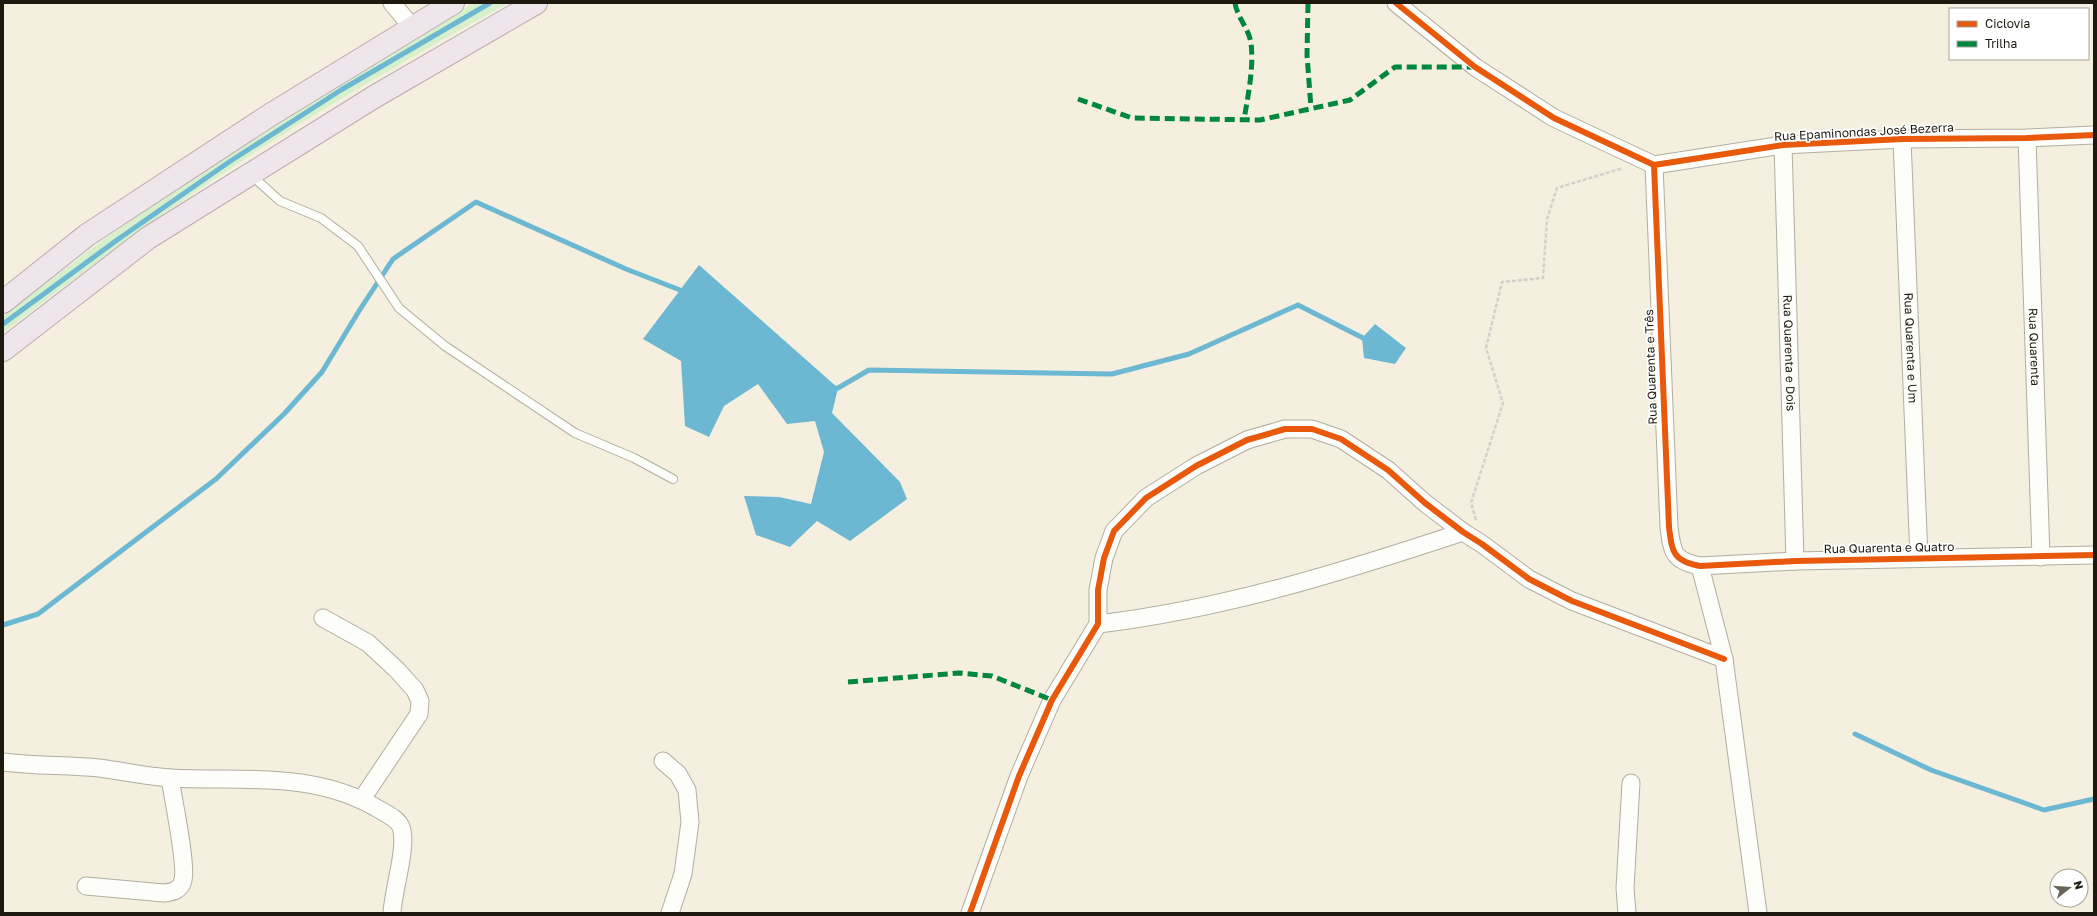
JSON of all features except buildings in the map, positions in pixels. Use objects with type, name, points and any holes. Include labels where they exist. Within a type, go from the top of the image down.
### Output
[{"type":"highway","points":[[3,302],[87,235],[270,115],[453,3]]},
{"type":"highway","points":[[3,350],[148,238],[374,97],[536,3]]},
{"type":"highway","points":[[3,284],[148,177],[212,137],[270,115]]},
{"type":"street","points":[[392,3],[412,27]]},
{"type":"street","points":[[1396,3],[1475,67],[1554,118],[1654,165]]},
{"type":"street","name":"Rua Epaminondas José Bezerra","points":[[1654,165],[1783,145],[1902,139],[2027,138],[2094,134]]},
{"type":"street","name":"Rua Quarenta","points":[[2027,138],[2041,557]]},
{"type":"street","name":"Rua Quarenta e Um","points":[[1902,139],[1919,558]]},
{"type":"street","name":"Rua Quarenta e Dois","points":[[1783,145],[1795,561]]},
{"type":"street","name":"Rua Quarenta e Três","points":[[1654,165],[1669,527],[1672,547],[1676,556],[1693,565]]},
{"type":"street","points":[[970,913],[1019,776],[1052,700],[1090,640],[1098,624],[1098,590],[1104,558],[1114,531],[1146,498],[1196,466],[1247,440],[1285,429],[1312,429],[1341,440],[1388,470],[1425,503],[1529,579],[1572,601],[1724,659]]},
{"type":"street","points":[[1098,624],[1147,618],[1263,592],[1330,575],[1463,532]]},
{"type":"street","name":"Rua Quarenta e Quatro","points":[[1693,565],[1795,561],[2094,555]]},
{"type":"street","points":[[1693,565],[1724,659],[1758,913]]},
{"type":"street","points":[[323,618],[368,643],[397,670],[415,690],[420,701],[419,714],[362,799]]},
{"type":"street","points":[[663,761],[678,774],[687,790],[690,822],[683,874],[670,913]]},
{"type":"street","points":[[3,762],[29,765],[98,768],[170,778],[272,779],[311,784],[362,799],[393,818],[400,825],[403,840],[392,913]]},
{"type":"street","points":[[86,886],[164,893],[173,892],[180,887],[184,879],[170,778]]},
{"type":"street","points":[[1627,913],[1624,888],[1631,783]]},
{"type":"lane","points":[[250,174],[280,202],[321,218],[358,246],[399,308],[445,346],[575,433],[634,458],[673,479]]},
{"type":"path","points":[[1482,544],[1471,503],[1503,403],[1486,348],[1502,282],[1543,278],[1547,219],[1557,188],[1628,167],[1654,165]]},
{"type":"green space","points":[[474,3],[508,3],[355,90],[265,146],[132,236],[3,333],[3,316],[103,240],[190,180],[405,41]]},
{"type":"water","points":[[699,265],[838,388],[832,413],[900,482],[907,499],[850,541],[817,521],[790,547],[756,535],[744,496],[779,497],[811,504],[824,452],[815,421],[787,424],[758,384],[724,406],[709,437],[685,426],[681,361],[643,339]]},
{"type":"water","points":[[1375,324],[1406,348],[1395,364],[1364,358],[1362,338]]},
{"type":"waterway","points":[[3,324],[117,240],[229,162],[341,90],[490,3]]},
{"type":"waterway","points":[[3,625],[38,614],[216,479],[284,414],[322,372],[393,259],[476,202],[626,269],[680,290],[685,295]]},
{"type":"waterway","points":[[831,388],[838,388],[869,370],[1112,374],[1189,354],[1298,305],[1367,340]]},
{"type":"waterway","points":[[1855,734],[1931,770],[2044,810],[2094,799]]},
{"type":"marked path","points":[[1235,3],[1250,38],[1252,52],[1249,91],[1244,120]]},
{"type":"marked path","points":[[1308,3],[1307,55],[1311,108]]},
{"type":"marked path","points":[[1078,99],[1132,118],[1260,120],[1350,100],[1395,67],[1475,67]]},
{"type":"marked path","points":[[848,682],[959,673],[992,676],[1052,700]]},
{"type":"cycle path","points":[[1396,3],[1475,67],[1554,118],[1654,165],[1783,145],[1902,139],[2027,138],[2094,135]]},
{"type":"cycle path","points":[[1654,165],[1669,527],[1671,543],[1679,558],[1691,564],[1700,566],[1795,561],[2094,555]]},
{"type":"cycle path","points":[[970,913],[1019,776],[1052,700],[1098,624],[1098,590],[1104,558],[1114,531],[1146,498],[1196,466],[1247,440],[1285,429],[1312,429],[1341,439],[1388,470],[1425,503],[1529,579],[1572,601],[1724,659]]}]
